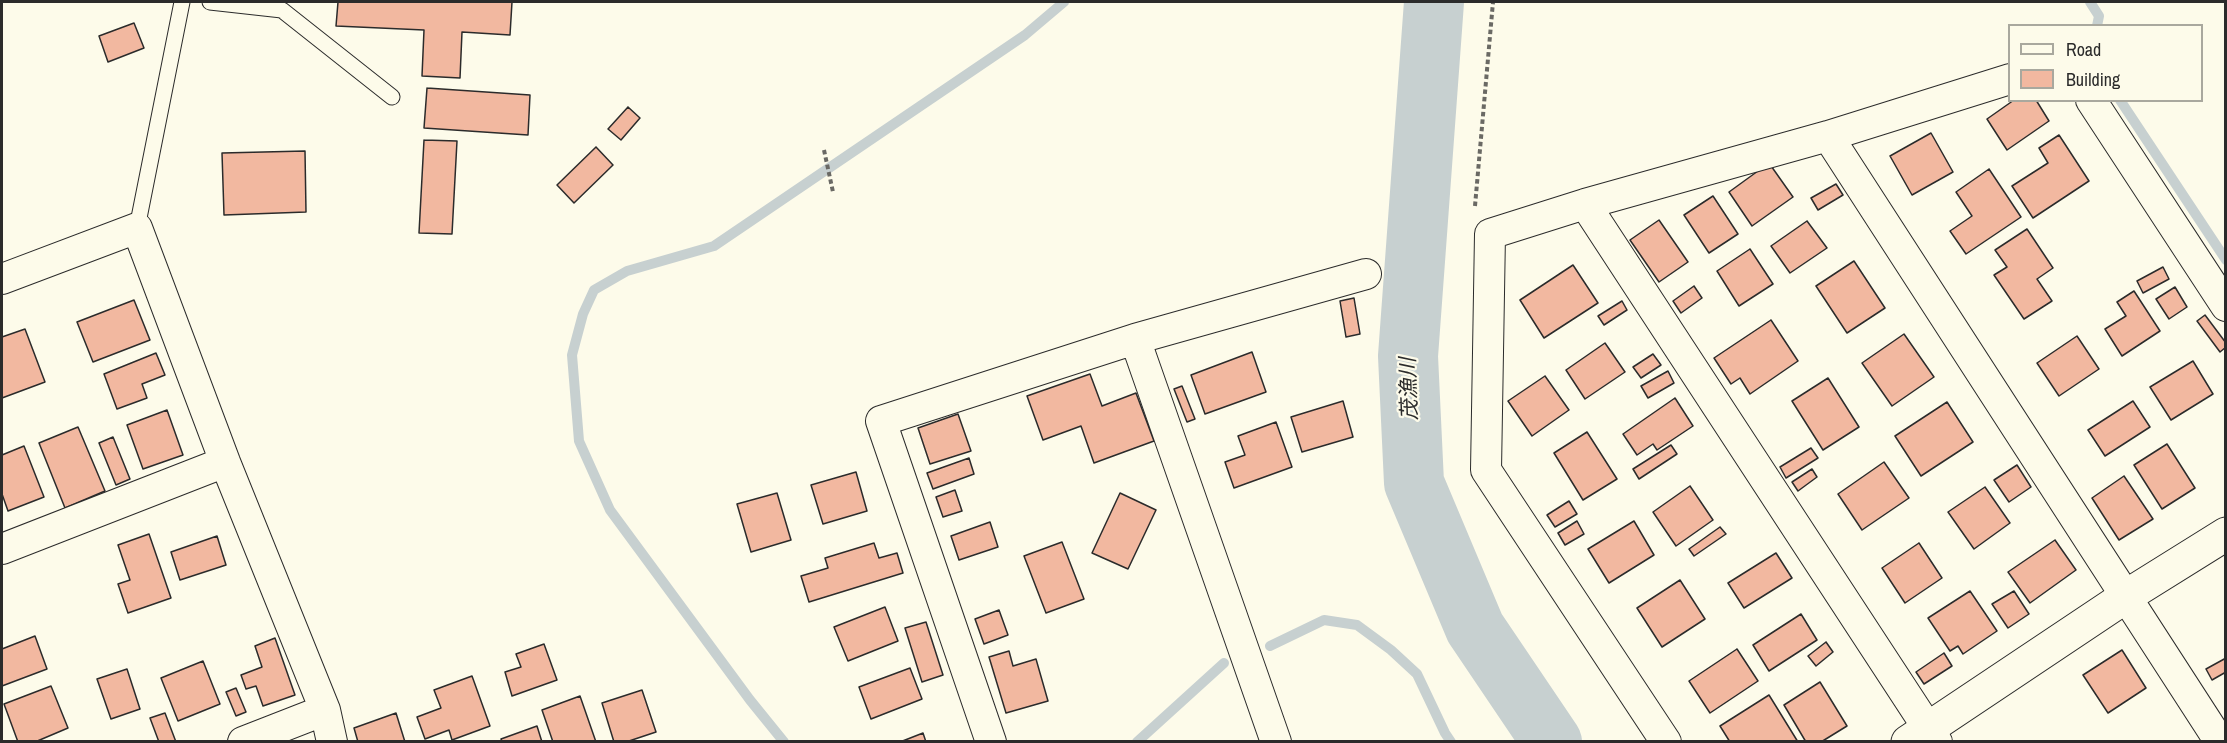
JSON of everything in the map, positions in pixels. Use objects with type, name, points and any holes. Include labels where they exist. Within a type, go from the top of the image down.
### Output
[{"type":"street","points":[[1666,741],[1486,470],[1490,234],[1585,204],[1828,136],[2008,80]]},
{"type":"street","points":[[2092,102],[2226,306]]},
{"type":"street","points":[[1828,136],[2220,741]]},
{"type":"street","points":[[1585,204],[1924,737],[2125,597],[2226,534]]},
{"type":"street","points":[[2,279],[137,228],[225,462],[325,710],[332,741]]},
{"type":"street","points":[[991,741],[881,421],[1135,339],[1366,274]]},
{"type":"street","points":[[1135,339],[1276,741]]},
{"type":"street","points":[[2,549],[225,462]]},
{"type":"street","points":[[243,741],[325,710]]},
{"type":"lane","points":[[137,228],[182,2]]},
{"type":"lane","points":[[210,2],[282,10],[392,97]]},
{"type":"path","points":[[824,150],[832,192]]},
{"type":"building","points":[[338,2],[512,2],[510,35],[462,32],[460,78],[422,76],[424,30],[336,26]]},
{"type":"building","points":[[134,23],[144,48],[108,62],[99,36]]},
{"type":"building","points":[[427,88],[530,95],[528,135],[424,128]]},
{"type":"building","points":[[2011,102],[2037,102],[2049,121],[2007,150],[1987,119]]},
{"type":"building","points":[[628,107],[640,118],[621,140],[608,129]]},
{"type":"building","points":[[1931,133],[1953,172],[1912,195],[1890,156]]},
{"type":"building","points":[[2059,135],[2089,181],[2033,218],[2012,186],[2048,163],[2039,148]]},
{"type":"building","points":[[424,140],[457,141],[452,234],[419,233]]},
{"type":"building","points":[[596,147],[613,165],[574,203],[557,185]]},
{"type":"building","points":[[305,151],[306,212],[224,215],[222,153]]},
{"type":"building","points":[[1769,163],[1793,197],[1752,226],[1729,192]]},
{"type":"building","points":[[1989,169],[2021,217],[1966,254],[1950,231],[1972,216],[1956,192]]},
{"type":"building","points":[[1836,184],[1843,195],[1818,210],[1811,198]]},
{"type":"building","points":[[1713,196],[1738,234],[1709,253],[1684,215]]},
{"type":"building","points":[[1659,220],[1688,262],[1659,282],[1630,240]]},
{"type":"building","points":[[1807,221],[1827,248],[1790,273],[1771,246]]},
{"type":"building","points":[[2027,229],[2053,268],[2037,279],[2052,301],[2024,319],[1994,275],[2007,267],[1995,250]]},
{"type":"building","points":[[1750,249],[1773,284],[1739,306],[1717,271]]},
{"type":"building","points":[[1854,261],[1885,308],[1847,333],[1816,286]]},
{"type":"building","points":[[1573,265],[1598,303],[1544,338],[1520,300]]},
{"type":"building","points":[[2163,267],[2169,279],[2143,293],[2137,281]]},
{"type":"building","points":[[1694,286],[1702,298],[1681,313],[1673,301]]},
{"type":"building","points":[[2175,287],[2187,307],[2169,319],[2156,299]]},
{"type":"building","points":[[2134,291],[2160,331],[2122,356],[2105,329],[2126,316],[2117,302]]},
{"type":"building","points":[[1354,298],[1360,334],[1346,337],[1340,301]]},
{"type":"building","points":[[134,300],[150,340],[93,362],[77,322]]},
{"type":"building","points":[[1622,301],[1627,310],[1604,325],[1598,316]]},
{"type":"building","points":[[2205,315],[2226,343],[2226,347],[2220,352],[2197,321]]},
{"type":"building","points":[[1771,320],[1798,361],[1750,394],[1740,378],[1731,384],[1714,358]]},
{"type":"building","points":[[25,329],[45,382],[2,398],[2,337]]},
{"type":"building","points":[[1904,334],[1934,377],[1892,406],[1862,363]]},
{"type":"building","points":[[2077,336],[2099,369],[2059,396],[2037,363]]},
{"type":"building","points":[[1605,343],[1625,372],[1585,399],[1566,370]]},
{"type":"building","points":[[1252,352],[1266,392],[1205,414],[1191,375]]},
{"type":"building","points":[[156,353],[165,375],[142,384],[147,398],[117,409],[104,374]]},
{"type":"building","points":[[1653,354],[1661,365],[1641,378],[1633,367]]},
{"type":"building","points":[[2193,361],[2213,394],[2171,420],[2150,387]]},
{"type":"building","points":[[1668,371],[1674,383],[1648,398],[1641,386]]},
{"type":"building","points":[[1090,374],[1102,406],[1136,393],[1154,441],[1094,463],[1081,426],[1043,440],[1027,396]]},
{"type":"building","points":[[1545,376],[1569,410],[1532,436],[1508,401]]},
{"type":"building","points":[[1828,378],[1859,427],[1823,450],[1792,401]]},
{"type":"building","points":[[1182,386],[1195,419],[1187,422],[1174,389]]},
{"type":"building","points":[[1675,398],[1693,426],[1657,450],[1653,444],[1637,455],[1623,434]]},
{"type":"building","points":[[1343,401],[1353,437],[1302,452],[1291,417]]},
{"type":"building","points":[[2133,401],[2150,427],[2105,456],[2088,430]]},
{"type":"building","points":[[1947,402],[1973,442],[1921,476],[1895,436]]},
{"type":"building","points":[[167,410],[183,455],[143,469],[127,425]]},
{"type":"building","points":[[958,414],[971,451],[930,464],[918,428]]},
{"type":"building","points":[[1276,422],[1292,467],[1234,488],[1225,462],[1245,455],[1238,436]]},
{"type":"building","points":[[78,427],[105,491],[65,508],[39,443]]},
{"type":"building","points":[[1587,432],[1617,479],[1583,500],[1554,453]]},
{"type":"building","points":[[113,437],[130,479],[116,485],[99,443]]},
{"type":"building","points":[[2167,444],[2195,488],[2162,509],[2134,465]]},
{"type":"building","points":[[1671,445],[1677,454],[1639,479],[1633,469]]},
{"type":"building","points":[[24,446],[44,497],[8,511],[2,494],[2,455]]},
{"type":"building","points":[[1811,448],[1818,458],[1786,478],[1780,467]]},
{"type":"building","points":[[969,458],[974,474],[933,489],[927,473]]},
{"type":"building","points":[[1884,462],[1909,498],[1862,530],[1838,494]]},
{"type":"building","points":[[2017,465],[2031,487],[2009,502],[1994,480]]},
{"type":"building","points":[[1812,469],[1817,477],[1798,491],[1792,482]]},
{"type":"building","points":[[856,472],[867,511],[823,524],[811,485]]},
{"type":"building","points":[[2124,476],[2153,519],[2119,540],[2092,498]]},
{"type":"building","points":[[1690,486],[1713,520],[1676,546],[1653,512]]},
{"type":"building","points":[[1985,487],[2010,523],[1974,549],[1948,512]]},
{"type":"building","points":[[955,490],[962,511],[943,517],[936,497]]},
{"type":"building","points":[[777,493],[791,540],[751,552],[737,504]]},
{"type":"building","points":[[1120,493],[1156,510],[1128,569],[1092,553]]},
{"type":"building","points":[[1569,501],[1577,514],[1555,527],[1547,515]]},
{"type":"building","points":[[1577,521],[1584,534],[1565,545],[1558,533]]},
{"type":"building","points":[[1634,521],[1654,555],[1609,583],[1588,549]]},
{"type":"building","points":[[990,522],[998,547],[959,560],[951,536]]},
{"type":"building","points":[[1720,527],[1726,534],[1694,556],[1689,549]]},
{"type":"building","points":[[149,534],[171,598],[128,613],[118,584],[130,580],[118,545]]},
{"type":"building","points":[[217,536],[226,565],[180,580],[171,552]]},
{"type":"building","points":[[2055,540],[2076,570],[2030,603],[2008,572]]},
{"type":"building","points":[[1062,542],[1084,599],[1046,613],[1024,556]]},
{"type":"building","points":[[874,543],[879,558],[897,553],[903,573],[809,602],[801,576],[828,568],[825,558]]},
{"type":"building","points":[[1919,543],[1942,578],[1905,603],[1882,568]]},
{"type":"building","points":[[1776,553],[1792,578],[1744,608],[1728,583]]},
{"type":"building","points":[[1680,580],[1705,619],[1662,647],[1637,608]]},
{"type":"building","points":[[1970,591],[1997,631],[1963,654],[1958,646],[1950,651],[1928,618]]},
{"type":"building","points":[[2014,591],[2029,614],[2008,628],[1992,604]]},
{"type":"building","points":[[885,607],[898,641],[848,661],[834,627]]},
{"type":"building","points":[[999,610],[1008,635],[984,644],[975,619]]},
{"type":"building","points":[[1801,614],[1817,640],[1769,671],[1753,645]]},
{"type":"building","points":[[926,622],[943,675],[922,682],[905,628]]},
{"type":"building","points":[[35,636],[47,669],[2,686],[2,649]]},
{"type":"building","points":[[275,638],[295,695],[263,706],[256,686],[246,689],[241,675],[262,667],[255,646]]},
{"type":"building","points":[[1826,642],[1833,652],[1816,666],[1808,656]]},
{"type":"building","points":[[544,644],[557,680],[512,696],[505,672],[521,667],[516,654]]},
{"type":"building","points":[[1737,649],[1758,681],[1710,713],[1689,681]]},
{"type":"building","points":[[2122,650],[2146,688],[2108,713],[2083,675]]},
{"type":"building","points":[[1009,651],[1013,666],[1036,659],[1048,701],[1006,713],[989,657]]},
{"type":"building","points":[[1944,653],[1952,666],[1924,684],[1916,672]]},
{"type":"building","points":[[2226,658],[2226,672],[2212,680],[2206,669]]},
{"type":"building","points":[[203,661],[220,704],[178,721],[161,678]]},
{"type":"building","points":[[910,668],[922,699],[871,719],[859,687]]},
{"type":"building","points":[[127,669],[140,709],[111,719],[97,679]]},
{"type":"building","points":[[472,676],[490,726],[452,740],[449,730],[425,739],[417,717],[441,708],[434,690]]},
{"type":"building","points":[[1820,682],[1847,726],[1821,742],[1806,742],[1784,705]]},
{"type":"building","points":[[51,686],[68,728],[35,742],[18,742],[4,704]]},
{"type":"building","points":[[236,688],[246,712],[236,716],[226,692]]},
{"type":"building","points":[[642,690],[656,732],[626,742],[614,742],[602,703]]},
{"type":"building","points":[[1769,695],[1798,742],[1730,742],[1720,726]]},
{"type":"building","points":[[580,696],[596,742],[553,742],[542,710]]},
{"type":"building","points":[[165,713],[176,742],[159,742],[150,718]]},
{"type":"building","points":[[396,713],[405,742],[358,742],[354,728]]},
{"type":"building","points":[[537,726],[542,742],[502,742],[501,739]]},
{"type":"building","points":[[923,733],[926,742],[900,742]]},
{"type":"waterway","points":[[784,742],[750,700],[610,510],[579,441],[572,355],[583,314],[594,290],[627,271],[714,246],[1025,35],[1064,2]]},
{"type":"waterway","name":"茂漁川","points":[[1434,2],[1408,356],[1414,483],[1475,628],[1552,742]]},
{"type":"waterway","points":[[2090,2],[2099,16],[2097,24]]},
{"type":"waterway","points":[[2121,102],[2226,260]]},
{"type":"waterway","points":[[1270,646],[1324,620],[1357,625],[1391,650],[1417,674],[1451,742]]},
{"type":"waterway","points":[[1137,742],[1224,663]]}]
